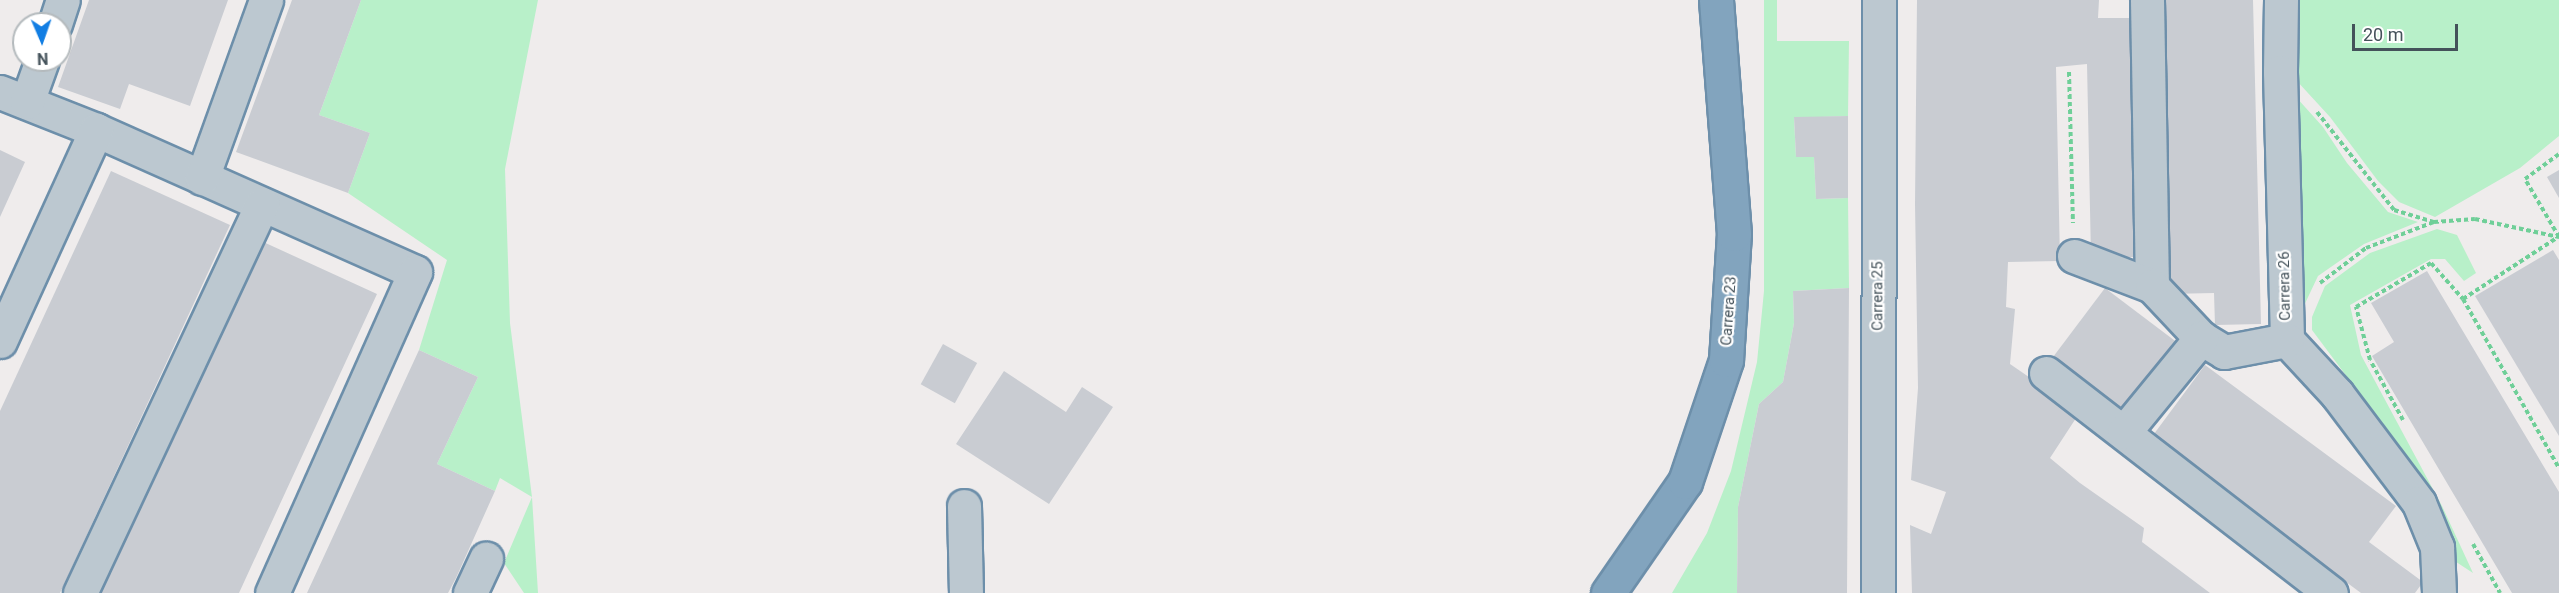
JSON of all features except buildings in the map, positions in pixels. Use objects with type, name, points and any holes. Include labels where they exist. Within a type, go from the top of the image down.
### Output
[{"type":"highway","name":"Carrera 23","points":[[1608,593],[1685,482],[1726,360],[1734,234],[1716,0]]},
{"type":"street","points":[[202,178],[266,0]]},
{"type":"street","name":"Carrera 25","points":[[1878,593],[1879,0]]},
{"type":"street","points":[[2147,0],[2152,286]]},
{"type":"street","name":"Carrera 26","points":[[2282,0],[2280,72],[2287,340],[2337,394],[2419,503],[2437,547],[2439,593]]},
{"type":"street","points":[[33,72],[14,97],[96,130],[415,272],[272,593]]},
{"type":"street","points":[[0,341],[96,130]]},
{"type":"street","points":[[80,593],[262,204]]},
{"type":"street","points":[[2074,256],[2152,286],[2201,338],[2224,352],[2287,340]]},
{"type":"street","points":[[2124,432],[2201,338]]},
{"type":"street","points":[[2046,373],[2331,593]]},
{"type":"street","points":[[964,506],[966,593]]},
{"type":"street","points":[[470,593],[486,559]]},
{"type":"path","points":[[2069,72],[2074,256]]},
{"type":"path","points":[[2280,72],[2327,122],[2394,210],[2434,222]]},
{"type":"path","points":[[2559,154],[2525,179],[2559,237]]},
{"type":"path","points":[[2316,292],[2319,283],[2366,248],[2434,222],[2475,219],[2559,237]]},
{"type":"path","points":[[2463,299],[2559,237]]},
{"type":"path","points":[[2404,421],[2370,360],[2356,307],[2431,263],[2463,299],[2559,468]]},
{"type":"path","points":[[2472,542],[2500,593]]},
{"type":"green space","points":[[361,0],[538,0],[505,169],[510,323],[532,497],[500,478],[495,491],[437,464],[478,377],[419,350],[447,260],[348,193],[370,133],[319,115]]},
{"type":"green space","points":[[1764,0],[1777,0],[1777,41],[1849,41],[1848,116],[1794,118],[1796,157],[1814,157],[1816,199],[1848,198],[1849,288],[1793,291],[1794,323],[1783,382],[1759,404],[1738,507],[1737,593],[1672,593],[1707,533],[1731,471],[1757,362],[1764,291]]},
{"type":"green space","points":[[2296,0],[2559,0],[2559,136],[2520,168],[2435,217],[2399,202],[2378,181],[2330,117],[2296,80]]},
{"type":"green space","points":[[2296,97],[2323,127],[2347,163],[2388,212],[2418,222],[2364,244],[2318,276],[2301,312]]},
{"type":"green space","points":[[2437,229],[2457,235],[2476,273],[2464,281],[2445,259],[2431,259],[2350,305],[2361,355],[2442,506],[2473,573],[2447,556],[2432,504],[2398,445],[2312,330],[2312,317],[2325,286],[2370,253]]},
{"type":"green space","points":[[532,497],[538,593],[524,593],[504,563]]}]
